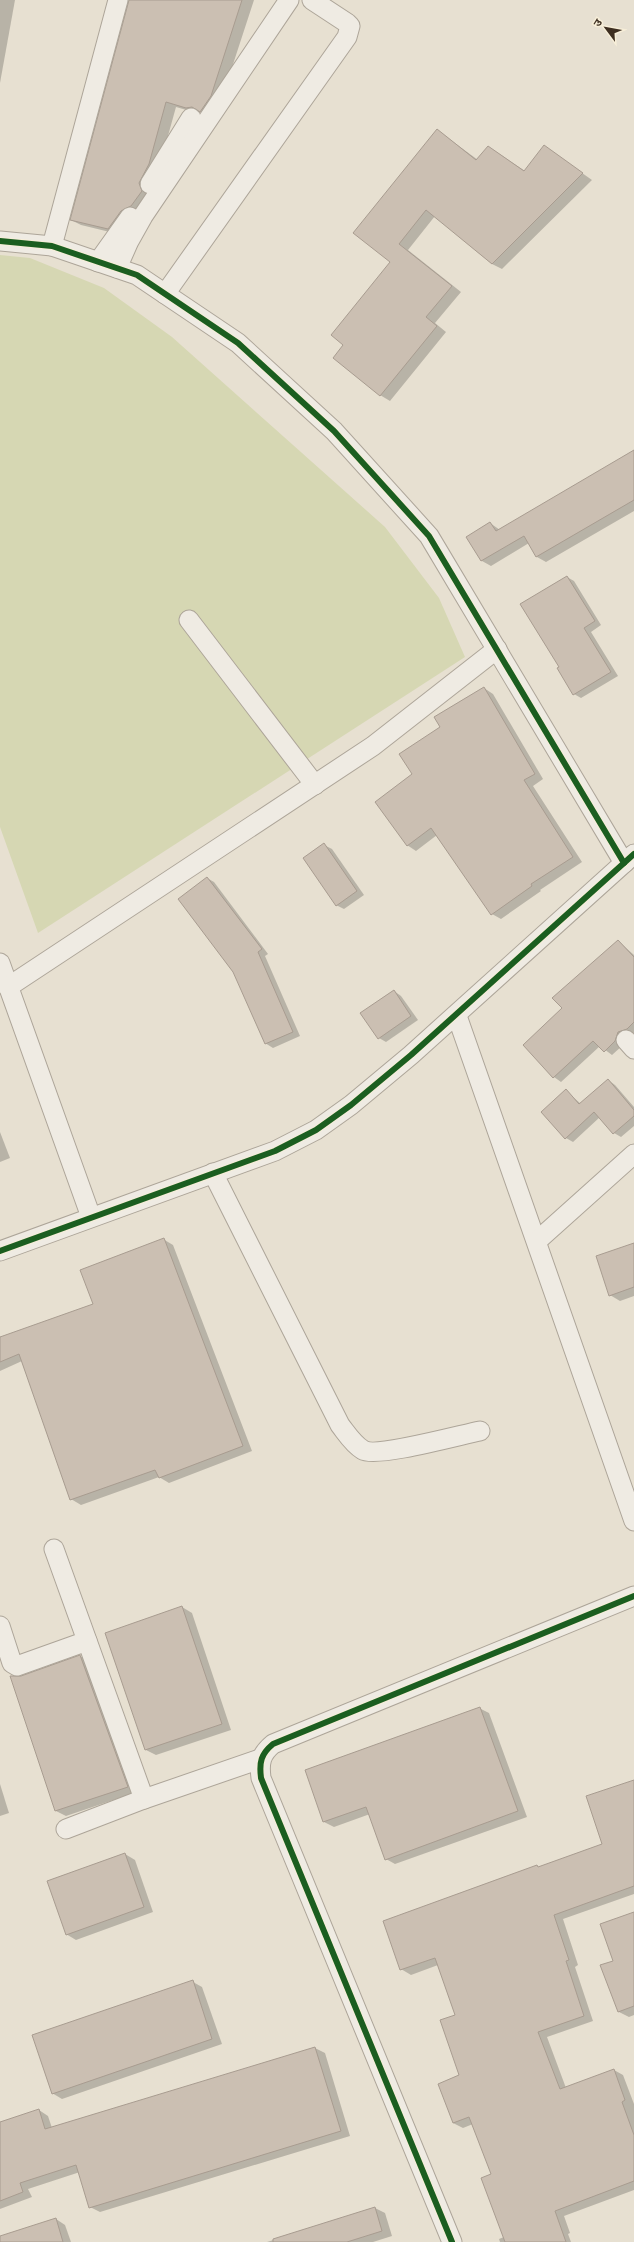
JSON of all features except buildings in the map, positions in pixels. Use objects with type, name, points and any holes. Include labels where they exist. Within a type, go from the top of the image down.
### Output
[{"type":"street","points":[[52,246],[118,0]]},
{"type":"street","points":[[117,268],[129,241],[144,216],[289,0]]},
{"type":"street","points":[[165,294],[347,37],[350,26],[312,0]]},
{"type":"street","points":[[98,262],[119,234],[191,118]]},
{"type":"street","points":[[0,241],[52,246],[137,275],[238,343],[334,431],[429,536],[497,649],[629,859],[457,1016],[351,1105],[316,1130],[275,1151],[0,1251]]},
{"type":"street","points":[[189,620],[315,785]]},
{"type":"street","points":[[8,987],[373,746],[497,649]]},
{"type":"street","points":[[0,963],[91,1217]]},
{"type":"street","points":[[457,1016],[634,1521]]},
{"type":"street","points":[[537,1241],[634,1154]]},
{"type":"street","points":[[213,1173],[340,1425],[352,1442],[364,1451],[381,1452],[480,1431]]},
{"type":"street","points":[[54,1549],[144,1799]]},
{"type":"street","points":[[452,2242],[261,1778],[260,1759],[265,1751],[273,1744],[634,1596]]},
{"type":"street","points":[[0,1626],[12,1663],[17,1666],[87,1640]]},
{"type":"street","points":[[66,1830],[144,1799],[260,1759]]},
{"type":"green space","points":[[0,255],[30,258],[104,288],[172,337],[385,527],[439,598],[465,657],[38,933],[0,827]]},
{"type":"cycle path","points":[[0,241],[52,246],[137,275],[238,343],[334,431],[429,536],[624,863]]},
{"type":"cycle path","points":[[0,1251],[275,1151],[316,1130],[351,1105],[411,1055],[634,854]]},
{"type":"cycle path","points":[[452,2242],[261,1778],[260,1767],[263,1755],[273,1744],[634,1596]]}]
